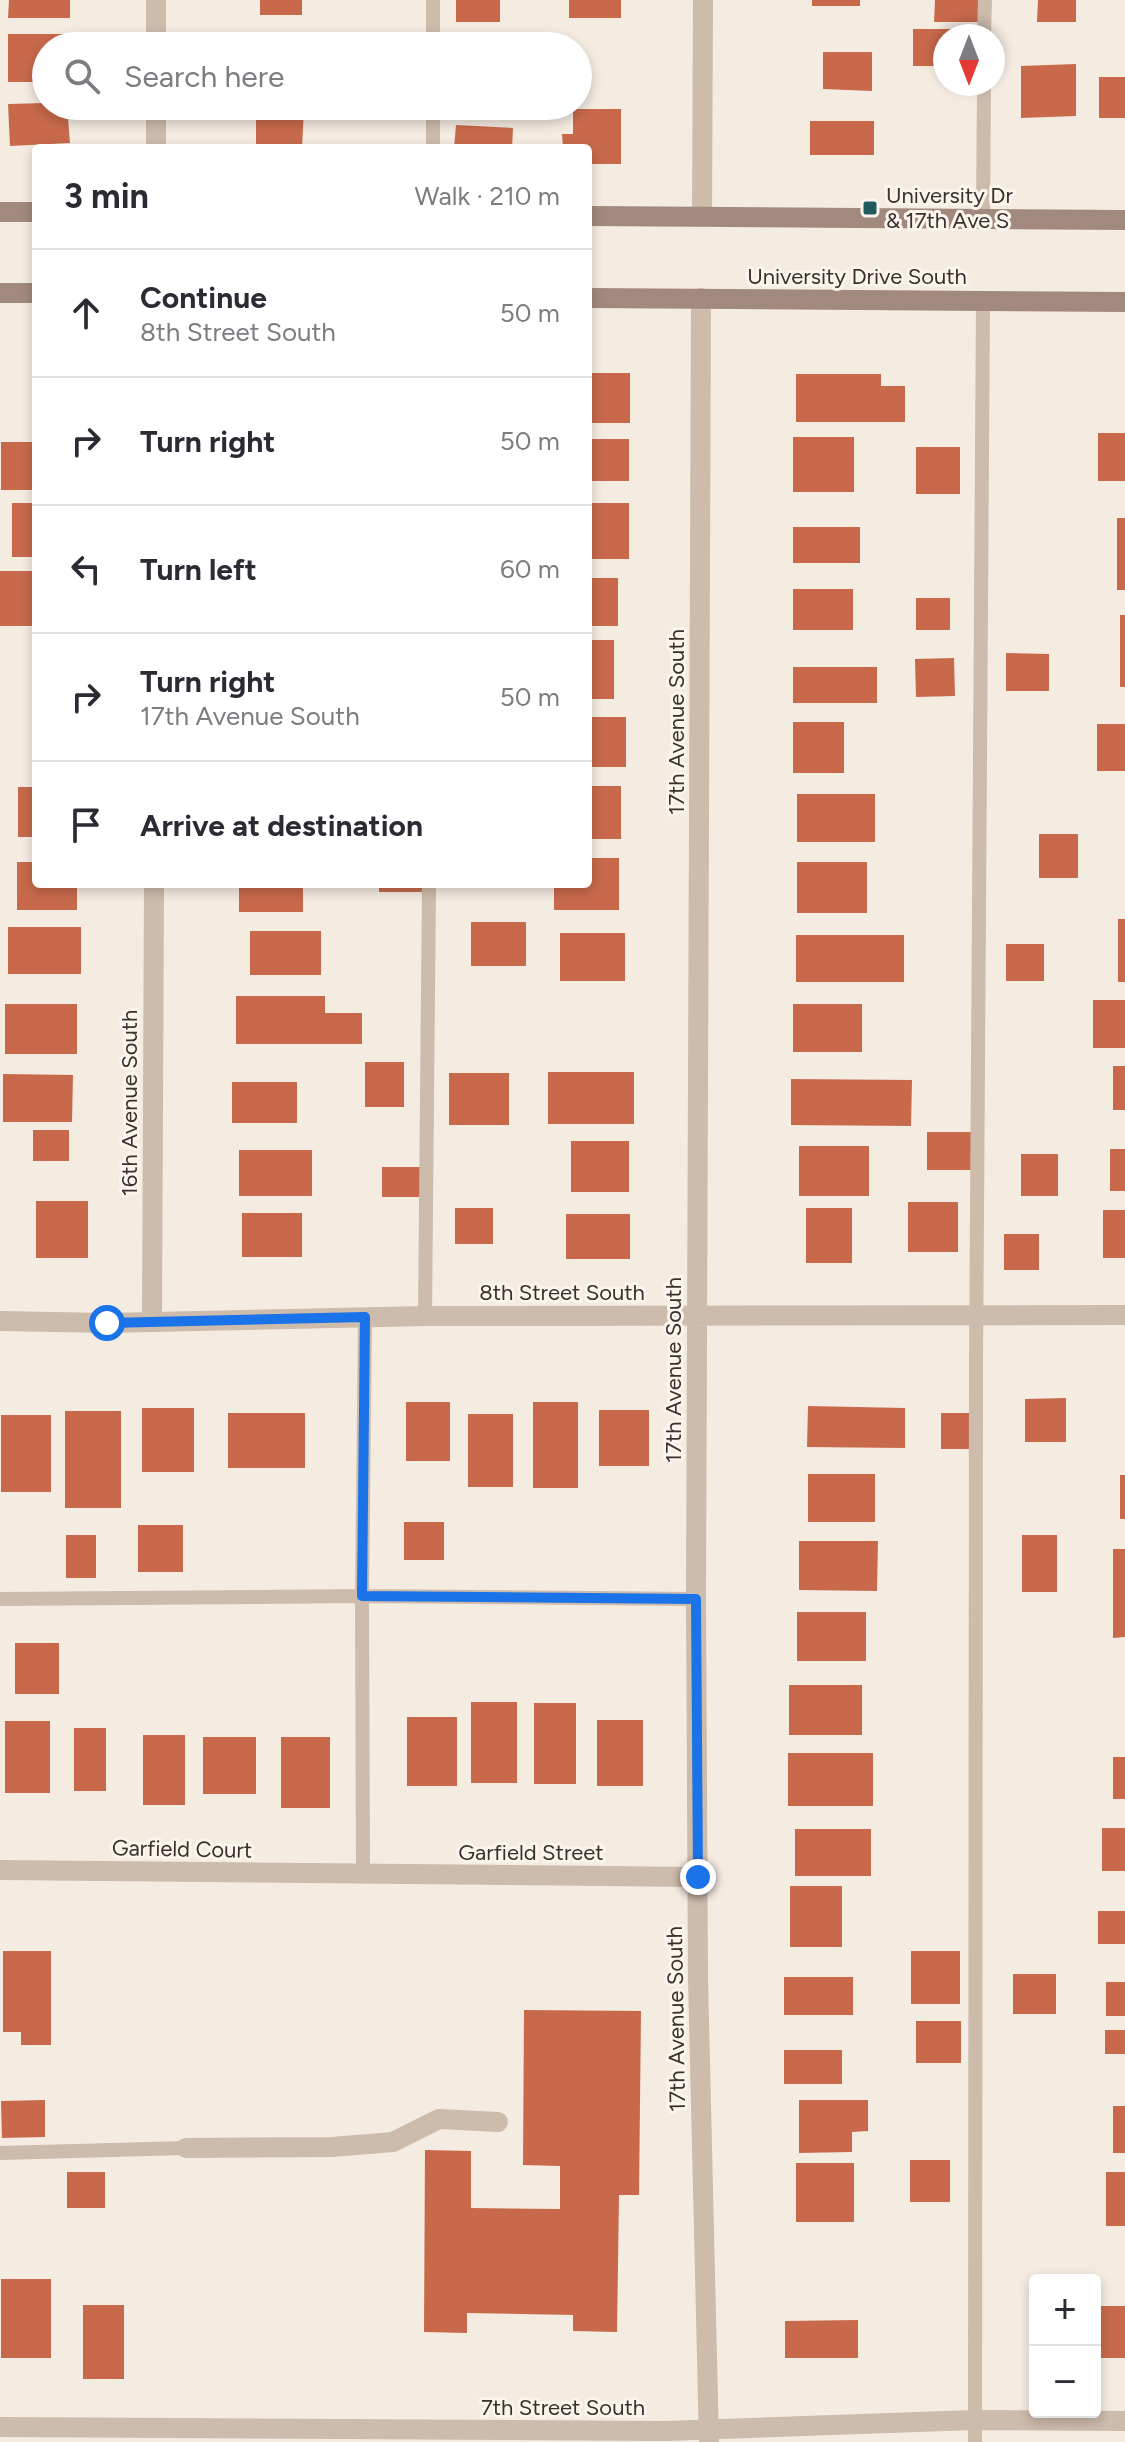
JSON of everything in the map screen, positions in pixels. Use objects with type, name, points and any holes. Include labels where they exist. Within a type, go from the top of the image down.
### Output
[{"type":"main road","points":[[0,212],[32,212]]},
{"type":"main road","points":[[592,216],[1125,220]]},
{"type":"main road","points":[[0,293],[32,293]]},
{"type":"main road","name":"University Drive South","points":[[592,298],[1125,302]]},
{"type":"street","points":[[156,0],[156,32]]},
{"type":"street","points":[[702,217],[703,0]]},
{"type":"street","points":[[156,120],[156,144]]},
{"type":"street","name":"17th Avenue South","points":[[701,298],[696,1599],[698,1978],[709,2436]]},
{"type":"street","name":"16th Avenue South","points":[[152,1321],[154,888]]},
{"type":"street","name":"8th Street South","points":[[0,1321],[203,1322],[425,1316],[1125,1315]]},
{"type":"street","name":"Garfield Court","points":[[0,1870],[363,1875]]},
{"type":"street","name":"Garfield Street","points":[[363,1875],[698,1877]]},
{"type":"street","points":[[186,2148],[332,2147],[393,2142],[439,2119],[498,2122]]},
{"type":"street","name":"7th Street South","points":[[0,2427],[152,2436],[709,2436],[974,2420],[1125,2421]]},
{"type":"lane","points":[[433,0],[433,32]]},
{"type":"lane","points":[[984,24],[985,0]]},
{"type":"lane","points":[[983,218],[984,96]]},
{"type":"lane","points":[[433,120],[433,144]]},
{"type":"lane","points":[[975,2442],[976,1315],[983,301]]},
{"type":"lane","points":[[425,1316],[429,888]]},
{"type":"lane","points":[[363,1875],[365,1317]]},
{"type":"lane","points":[[0,1599],[362,1596],[696,1599]]},
{"type":"lane","points":[[0,2153],[186,2148]]},
{"type":"building","points":[[9,0],[70,0],[70,18],[8,18]]},
{"type":"building","points":[[260,0],[302,0],[302,15],[260,15]]},
{"type":"building","points":[[456,0],[500,0],[500,22],[456,22]]},
{"type":"building","points":[[569,0],[621,0],[621,18],[569,18]]},
{"type":"building","points":[[812,0],[860,0],[860,6],[812,6]]},
{"type":"building","points":[[935,0],[983,0],[982,22],[934,22]]},
{"type":"building","points":[[1038,0],[1076,0],[1076,22],[1037,22]]},
{"type":"building","points":[[913,29],[933,29],[933,66],[913,66]]},
{"type":"building","points":[[8,34],[32,34],[32,82],[8,82]]},
{"type":"building","points":[[823,52],[872,52],[872,91],[823,89]]},
{"type":"building","points":[[1076,64],[1076,116],[1021,118],[1021,66]]},
{"type":"building","points":[[1099,77],[1125,77],[1125,118],[1099,118]]},
{"type":"building","points":[[32,103],[32,120],[68,120],[70,143],[10,146],[8,104]]},
{"type":"building","points":[[592,109],[621,109],[621,164],[592,164],[592,144],[563,144],[562,134],[573,134],[573,120],[592,120]]},
{"type":"building","points":[[256,120],[303,120],[302,144],[256,144]]},
{"type":"building","points":[[810,121],[874,121],[874,155],[810,155]]},
{"type":"building","points":[[456,125],[513,128],[512,144],[454,144]]},
{"type":"building","points":[[592,373],[630,373],[630,423],[592,423]]},
{"type":"building","points":[[796,374],[881,374],[881,386],[905,386],[905,422],[796,422]]},
{"type":"building","points":[[1098,433],[1125,433],[1125,481],[1098,481]]},
{"type":"building","points":[[793,437],[854,437],[854,492],[793,492]]},
{"type":"building","points":[[592,439],[629,439],[629,481],[592,481]]},
{"type":"building","points":[[1,442],[32,442],[32,490],[1,490]]},
{"type":"building","points":[[916,447],[960,447],[960,494],[916,494]]},
{"type":"building","points":[[12,503],[32,503],[32,557],[12,557]]},
{"type":"building","points":[[592,503],[629,503],[629,559],[592,559]]},
{"type":"building","points":[[1117,518],[1125,518],[1125,590],[1117,590]]},
{"type":"building","points":[[793,527],[860,527],[860,563],[793,563]]},
{"type":"building","points":[[0,571],[32,571],[32,626],[0,626]]},
{"type":"building","points":[[592,578],[618,578],[618,626],[592,626]]},
{"type":"building","points":[[793,589],[853,589],[853,630],[793,630]]},
{"type":"building","points":[[916,598],[950,598],[950,630],[916,630]]},
{"type":"building","points":[[1120,615],[1125,615],[1125,687],[1120,687]]},
{"type":"building","points":[[592,640],[614,640],[614,699],[592,699]]},
{"type":"building","points":[[1006,653],[1049,654],[1049,691],[1006,691]]},
{"type":"building","points":[[954,658],[955,696],[916,697],[915,659]]},
{"type":"building","points":[[793,667],[877,667],[877,703],[793,703]]},
{"type":"building","points":[[592,717],[626,717],[626,767],[592,767]]},
{"type":"building","points":[[793,722],[844,722],[844,773],[793,773]]},
{"type":"building","points":[[1097,724],[1125,724],[1125,771],[1097,771]]},
{"type":"building","points":[[592,786],[621,786],[621,839],[592,839]]},
{"type":"building","points":[[18,787],[32,787],[32,837],[18,837]]},
{"type":"building","points":[[797,794],[875,794],[875,842],[797,842]]},
{"type":"building","points":[[1039,834],[1078,834],[1078,878],[1039,878]]},
{"type":"building","points":[[592,858],[619,858],[619,910],[554,910],[554,888],[592,888]]},
{"type":"building","points":[[17,862],[32,862],[32,888],[77,888],[77,910],[17,910]]},
{"type":"building","points":[[797,862],[867,862],[867,913],[797,913]]},
{"type":"building","points":[[239,888],[303,888],[303,912],[239,912]]},
{"type":"building","points":[[379,888],[422,888],[422,892],[379,892]]},
{"type":"building","points":[[1118,919],[1125,919],[1125,982],[1118,982]]},
{"type":"building","points":[[471,922],[526,922],[526,966],[471,966]]},
{"type":"building","points":[[8,927],[81,927],[81,974],[8,974]]},
{"type":"building","points":[[250,931],[321,931],[321,975],[250,975]]},
{"type":"building","points":[[560,933],[625,933],[625,981],[560,981]]},
{"type":"building","points":[[796,935],[904,935],[904,982],[796,982]]},
{"type":"building","points":[[1006,944],[1044,944],[1044,981],[1006,981]]},
{"type":"building","points":[[236,996],[325,996],[325,1013],[362,1013],[362,1044],[236,1044]]},
{"type":"building","points":[[1093,1000],[1125,1000],[1125,1048],[1093,1048]]},
{"type":"building","points":[[5,1004],[77,1004],[77,1054],[5,1054]]},
{"type":"building","points":[[793,1004],[862,1004],[862,1052],[793,1052]]},
{"type":"building","points":[[365,1062],[404,1062],[404,1107],[365,1107]]},
{"type":"building","points":[[1113,1066],[1125,1066],[1125,1110],[1113,1110]]},
{"type":"building","points":[[548,1072],[634,1072],[634,1124],[548,1124]]},
{"type":"building","points":[[449,1073],[509,1073],[509,1125],[449,1125]]},
{"type":"building","points":[[3,1074],[73,1075],[72,1122],[3,1122]]},
{"type":"building","points":[[791,1079],[912,1080],[911,1126],[791,1125]]},
{"type":"building","points":[[232,1082],[297,1082],[297,1123],[232,1123]]},
{"type":"building","points":[[33,1130],[69,1130],[69,1161],[33,1161]]},
{"type":"building","points":[[927,1132],[975,1132],[975,1170],[927,1170]]},
{"type":"building","points":[[571,1141],[629,1141],[629,1192],[571,1192]]},
{"type":"building","points":[[799,1146],[869,1146],[869,1196],[799,1196]]},
{"type":"building","points":[[1110,1149],[1125,1149],[1125,1191],[1110,1191]]},
{"type":"building","points":[[239,1150],[312,1150],[312,1196],[239,1196]]},
{"type":"building","points":[[1021,1154],[1058,1154],[1058,1196],[1021,1196]]},
{"type":"building","points":[[382,1167],[420,1167],[420,1197],[382,1197]]},
{"type":"building","points":[[36,1201],[88,1201],[88,1258],[36,1258]]},
{"type":"building","points":[[908,1202],[958,1202],[958,1252],[908,1252]]},
{"type":"building","points":[[455,1208],[493,1208],[493,1244],[455,1244]]},
{"type":"building","points":[[806,1208],[852,1208],[852,1263],[806,1263]]},
{"type":"building","points":[[1103,1210],[1125,1210],[1125,1258],[1103,1258]]},
{"type":"building","points":[[242,1213],[302,1213],[302,1257],[242,1257]]},
{"type":"building","points":[[566,1214],[630,1214],[630,1259],[566,1259]]},
{"type":"building","points":[[1004,1234],[1039,1234],[1039,1270],[1004,1270]]},
{"type":"building","points":[[1066,1398],[1066,1442],[1025,1442],[1025,1399]]},
{"type":"building","points":[[406,1402],[450,1402],[450,1461],[406,1461]]},
{"type":"building","points":[[533,1402],[578,1402],[578,1488],[533,1488]]},
{"type":"building","points":[[808,1406],[905,1408],[905,1448],[807,1447]]},
{"type":"building","points":[[142,1408],[194,1408],[194,1472],[142,1472]]},
{"type":"building","points":[[599,1410],[649,1410],[649,1466],[599,1466]]},
{"type":"building","points":[[65,1411],[121,1411],[121,1508],[65,1508]]},
{"type":"building","points":[[228,1413],[305,1413],[305,1468],[228,1468]]},
{"type":"building","points":[[941,1413],[970,1413],[970,1449],[941,1449]]},
{"type":"building","points":[[468,1414],[513,1414],[513,1487],[468,1487]]},
{"type":"building","points":[[1,1415],[51,1415],[51,1492],[1,1492]]},
{"type":"building","points":[[808,1474],[875,1474],[875,1522],[808,1522]]},
{"type":"building","points":[[1120,1475],[1125,1475],[1125,1519],[1120,1519]]},
{"type":"building","points":[[404,1522],[444,1522],[444,1560],[404,1560]]},
{"type":"building","points":[[138,1525],[183,1525],[183,1572],[138,1572]]},
{"type":"building","points":[[66,1535],[96,1535],[96,1578],[66,1578]]},
{"type":"building","points":[[1022,1535],[1057,1535],[1057,1592],[1022,1592]]},
{"type":"building","points":[[799,1541],[878,1541],[877,1591],[799,1590]]},
{"type":"building","points":[[1113,1549],[1125,1549],[1125,1637],[1113,1638]]},
{"type":"building","points":[[797,1612],[866,1612],[866,1661],[797,1661]]},
{"type":"building","points":[[15,1643],[59,1643],[59,1694],[15,1694]]},
{"type":"building","points":[[789,1685],[862,1685],[862,1735],[789,1735]]},
{"type":"building","points":[[471,1702],[517,1702],[517,1783],[471,1783]]},
{"type":"building","points":[[534,1703],[576,1703],[576,1784],[534,1784]]},
{"type":"building","points":[[407,1717],[457,1717],[457,1786],[407,1786]]},
{"type":"building","points":[[597,1720],[643,1720],[643,1786],[597,1786]]},
{"type":"building","points":[[5,1721],[50,1721],[50,1793],[5,1793]]},
{"type":"building","points":[[74,1728],[106,1728],[106,1791],[74,1791]]},
{"type":"building","points":[[143,1735],[185,1735],[185,1805],[143,1805]]},
{"type":"building","points":[[203,1737],[256,1737],[256,1794],[203,1794]]},
{"type":"building","points":[[281,1737],[330,1737],[330,1808],[281,1808]]},
{"type":"building","points":[[788,1753],[873,1753],[873,1806],[788,1806]]},
{"type":"building","points":[[1113,1757],[1125,1757],[1125,1799],[1113,1799]]},
{"type":"building","points":[[1102,1828],[1125,1828],[1125,1871],[1102,1871]]},
{"type":"building","points":[[795,1829],[871,1829],[871,1876],[795,1876]]},
{"type":"building","points":[[790,1886],[842,1886],[842,1947],[790,1947]]},
{"type":"building","points":[[1098,1911],[1125,1911],[1125,1944],[1098,1944]]},
{"type":"building","points":[[3,1951],[51,1951],[51,2045],[21,2045],[21,2032],[3,2032]]},
{"type":"building","points":[[911,1951],[960,1951],[960,2004],[911,2004]]},
{"type":"building","points":[[1013,1974],[1056,1974],[1056,2014],[1013,2014]]},
{"type":"building","points":[[784,1977],[853,1977],[853,2015],[784,2015]]},
{"type":"building","points":[[1106,1982],[1125,1982],[1125,2016],[1106,2016]]},
{"type":"building","points":[[524,2010],[641,2011],[639,2195],[619,2195],[617,2332],[573,2331],[573,2315],[467,2313],[467,2333],[424,2332],[425,2150],[471,2151],[471,2208],[560,2209],[560,2166],[523,2165]]},
{"type":"building","points":[[916,2021],[961,2021],[961,2063],[916,2063]]},
{"type":"building","points":[[1105,2030],[1125,2030],[1125,2054],[1105,2054]]},
{"type":"building","points":[[784,2050],[842,2050],[842,2084],[784,2084]]},
{"type":"building","points":[[45,2100],[45,2137],[2,2138],[1,2101]]},
{"type":"building","points":[[799,2100],[868,2100],[868,2131],[852,2132],[852,2152],[799,2153]]},
{"type":"building","points":[[1113,2106],[1125,2106],[1125,2153],[1113,2153]]},
{"type":"building","points":[[910,2160],[950,2160],[950,2202],[910,2202]]},
{"type":"building","points":[[796,2163],[854,2163],[854,2222],[796,2222]]},
{"type":"building","points":[[67,2172],[105,2172],[105,2208],[67,2208]]},
{"type":"building","points":[[1106,2172],[1125,2172],[1125,2226],[1106,2226]]},
{"type":"building","points":[[1,2279],[51,2279],[51,2358],[1,2358]]},
{"type":"building","points":[[83,2305],[124,2305],[124,2379],[83,2379]]},
{"type":"building","points":[[1101,2306],[1125,2306],[1125,2358],[1101,2358]]},
{"type":"building","points":[[858,2320],[858,2358],[785,2358],[785,2321]]},
{"type":"place","name":"University Dr & 17th Ave S","points":[[870,208]]},
{"type":"route","points":[[107,1323],[365,1317],[362,1596],[696,1599],[698,1877]]}]
